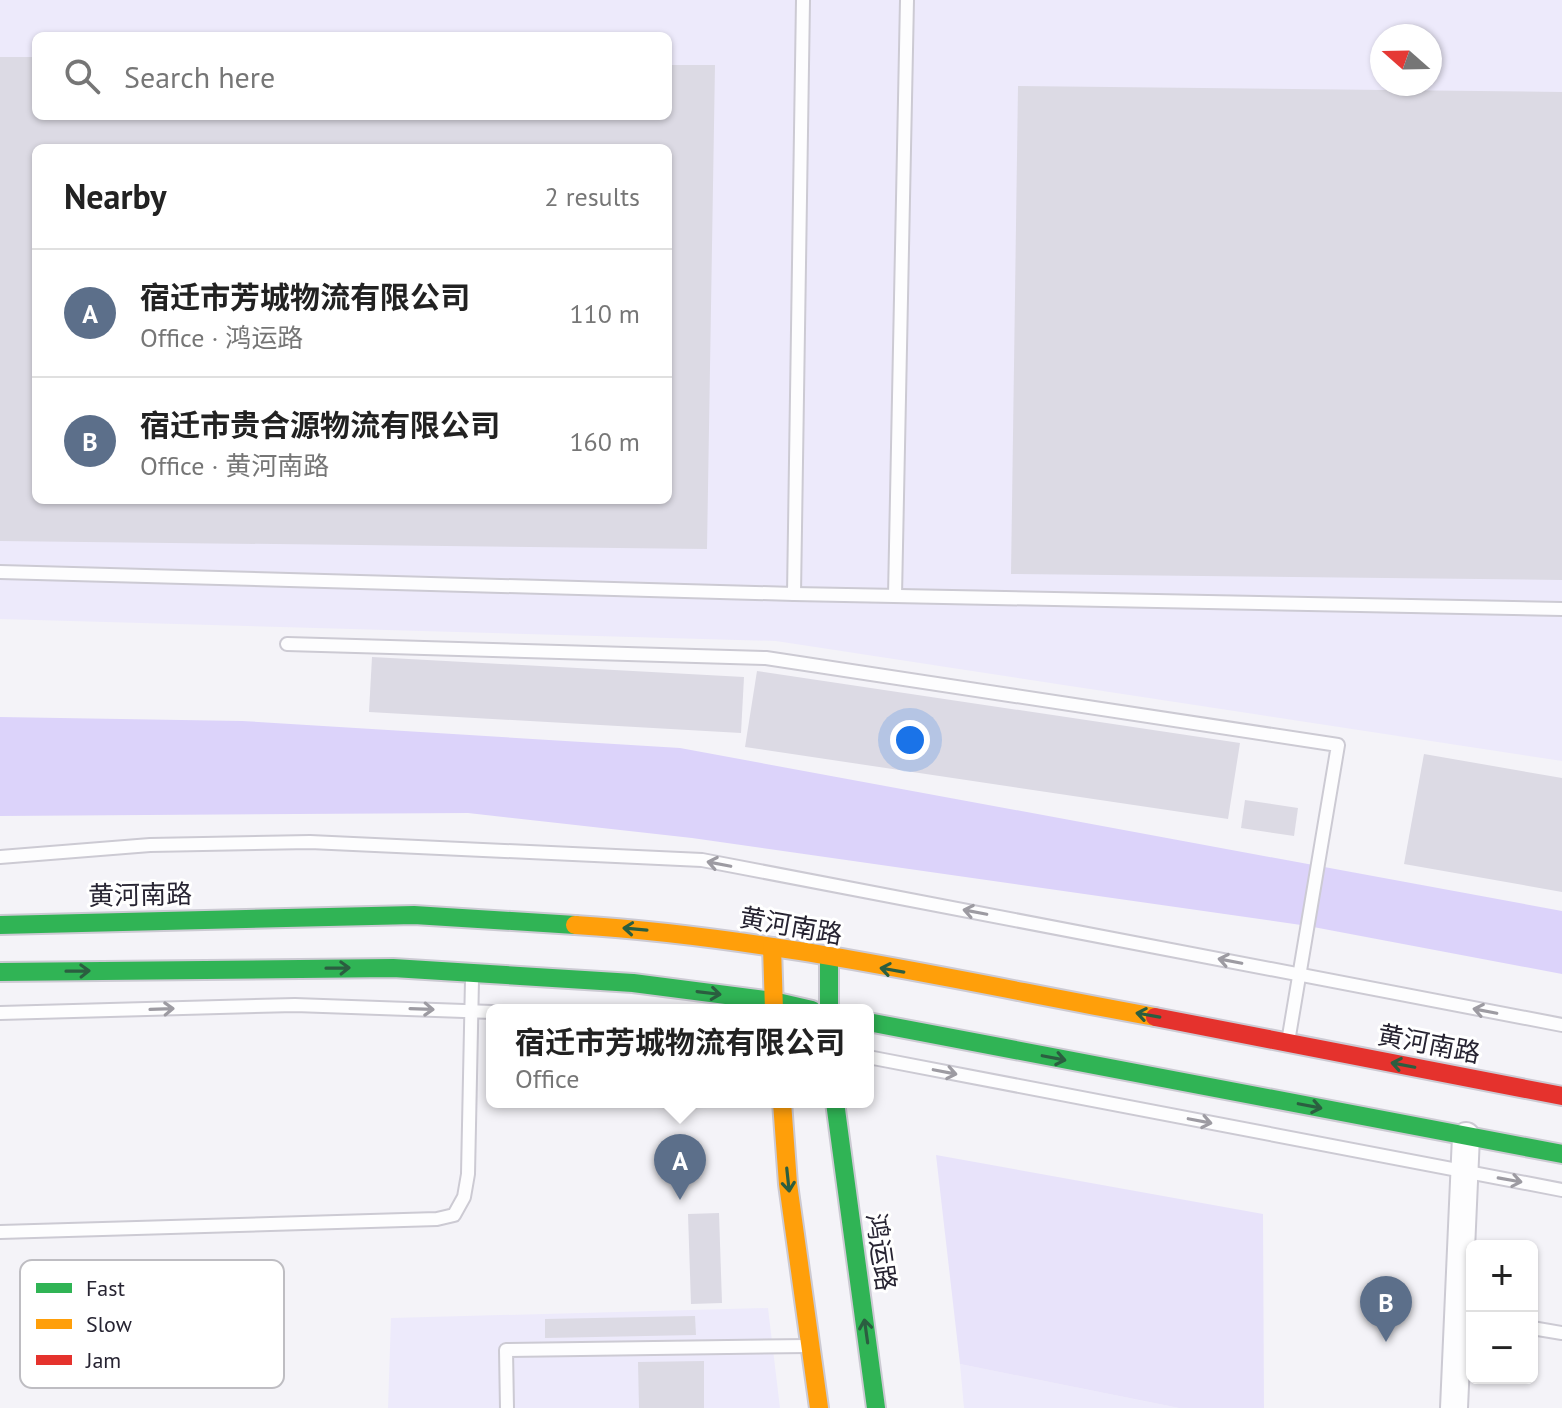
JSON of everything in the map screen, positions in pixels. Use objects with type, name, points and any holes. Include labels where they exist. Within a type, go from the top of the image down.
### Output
[{"type":"main road","name":"黄河南路","points":[[0,925],[414,915],[639,929],[772,947],[1562,1096]]},
{"type":"main road","points":[[772,947],[773,1004]]},
{"type":"main road","points":[[829,959],[829,1004]]},
{"type":"main road","points":[[0,972],[393,968],[633,983],[767,1004]]},
{"type":"main road","points":[[874,1023],[1562,1154]]},
{"type":"main road","points":[[782,1108],[788,1184],[819,1408]]},
{"type":"main road","name":"鸿运路","points":[[836,1108],[876,1408]]},
{"type":"street","points":[[1454,1408],[1465,1317],[1466,1136]]},
{"type":"lane","points":[[794,594],[803,0]]},
{"type":"lane","points":[[895,596],[907,0]]},
{"type":"lane","points":[[0,572],[794,594],[1562,609]]},
{"type":"lane","points":[[287,644],[766,658],[1338,745],[1288,1043]]},
{"type":"lane","points":[[0,857],[150,845],[310,842],[702,860],[1562,1025]]},
{"type":"lane","points":[[0,1232],[437,1219],[454,1215],[464,1197],[468,1174],[473,973]]},
{"type":"lane","points":[[0,1013],[295,1005],[486,1011]]},
{"type":"lane","points":[[874,1058],[1562,1190]]},
{"type":"lane","points":[[1538,1329],[1562,1333]]},
{"type":"lane","points":[[507,1408],[506,1350],[811,1346]]},
{"type":"shaded area","points":[[0,0],[1562,0],[1562,761],[776,641],[0,619]]},
{"type":"shaded area","points":[[0,717],[242,721],[680,748],[1562,911],[1562,974],[1308,926],[692,838],[468,813],[0,816]]},
{"type":"shaded area","points":[[936,1155],[1263,1214],[1264,1408],[1179,1408],[960,1364]]},
{"type":"shaded area","points":[[768,1308],[780,1408],[388,1408],[391,1318]]},
{"type":"shaded area","points":[[960,1364],[1179,1408],[964,1408]]},
{"type":"building","points":[[0,57],[32,57],[32,120],[672,120],[672,65],[715,65],[707,549],[0,541]]},
{"type":"building","points":[[1018,86],[1370,90],[1370,96],[1442,96],[1442,91],[1562,92],[1562,580],[1011,574]]},
{"type":"building","points":[[372,657],[744,677],[741,733],[369,712]]},
{"type":"building","points":[[757,671],[1240,743],[1228,819],[745,747]]},
{"type":"building","points":[[1424,754],[1562,778],[1562,892],[1404,864]]},
{"type":"building","points":[[1245,800],[1298,808],[1294,836],[1241,828]]},
{"type":"building","points":[[719,1213],[722,1303],[691,1304],[688,1214]]},
{"type":"building","points":[[695,1316],[696,1335],[545,1338],[545,1319]]},
{"type":"building","points":[[704,1361],[704,1408],[639,1408],[638,1362]]},
{"type":"traffic: fast","points":[[0,925],[414,915],[575,925]]},
{"type":"traffic: fast","points":[[829,959],[829,1004]]},
{"type":"traffic: fast","points":[[0,972],[393,968],[633,983],[786,1004]]},
{"type":"traffic: fast","points":[[874,1023],[1562,1154]]},
{"type":"traffic: fast","points":[[836,1108],[876,1408]]},
{"type":"traffic: slow","points":[[575,925],[794,950],[1155,1017]]},
{"type":"traffic: slow","points":[[772,947],[774,1004]]},
{"type":"traffic: slow","points":[[782,1108],[788,1184],[819,1408]]},
{"type":"traffic: jam","points":[[1155,1017],[1562,1096]]},
{"type":"place","name":"宿迁市芳城物流有限公司","points":[[680,1200]]},
{"type":"place","name":"宿迁市贵合源物流有限公司","points":[[1386,1342]]}]
